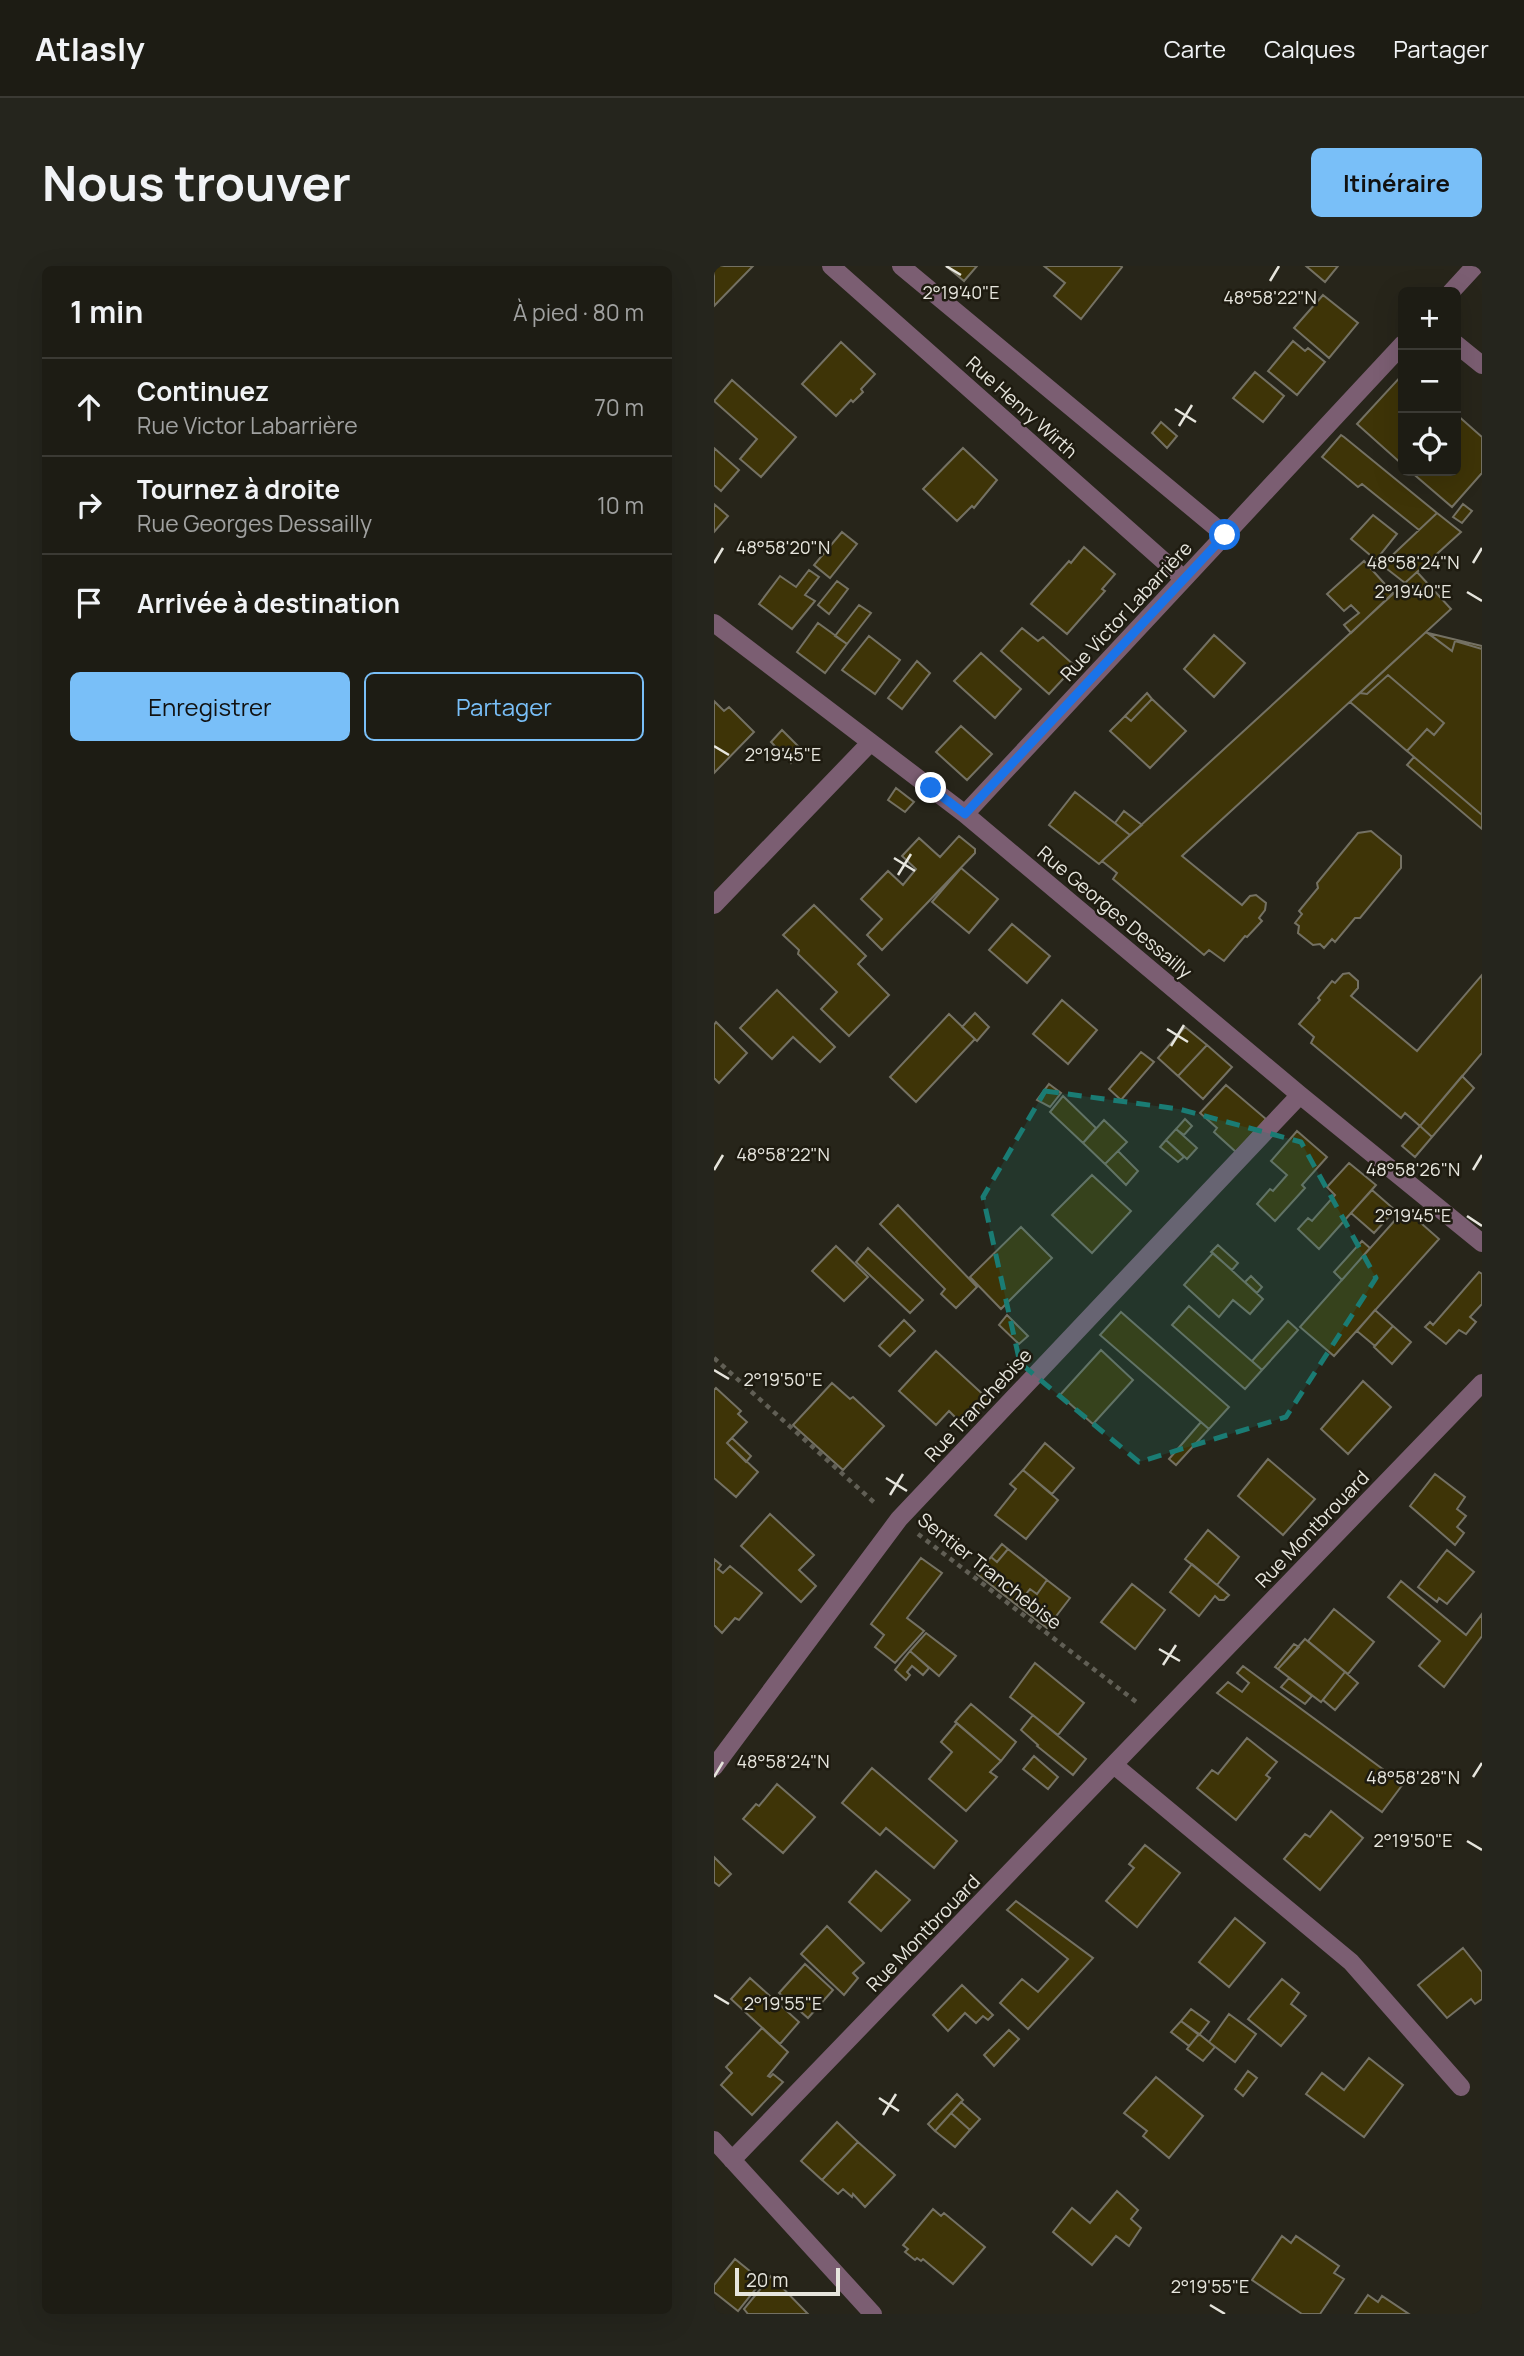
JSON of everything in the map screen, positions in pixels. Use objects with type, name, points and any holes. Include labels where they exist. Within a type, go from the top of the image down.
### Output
[{"type":"street","name":"Rue Henry Wirth","points":[[831,266],[1184,579]]},
{"type":"street","points":[[901,266],[1225,535]]},
{"type":"street","points":[[1456,287],[1475,266]]},
{"type":"street","points":[[1461,348],[1482,365]]},
{"type":"street","name":"Rue Victor Labarrière","points":[[965,814],[1398,349]]},
{"type":"street","name":"Rue Georges Dessailly","points":[[714,623],[965,814],[1300,1095],[1482,1243]]},
{"type":"street","points":[[714,905],[870,743]]},
{"type":"street","name":"Rue Tranchebise","points":[[714,1767],[899,1519],[1300,1095]]},
{"type":"street","name":"Rue Montbrouard","points":[[732,2160],[1482,1383]]},
{"type":"street","points":[[1114,1765],[1351,1962],[1461,2087]]},
{"type":"street","points":[[714,2140],[873,2314]]},
{"type":"path","name":"Sentier Tranchebise","points":[[714,1358],[878,1507],[899,1519],[1158,1718]]},
{"type":"highlighted area","points":[[1045,1091],[1179,1109],[1301,1142],[1376,1278],[1286,1417],[1139,1462],[1020,1363],[983,1197]]},
{"type":"building","points":[[714,266],[753,266],[714,306]]},
{"type":"building","points":[[946,266],[977,266],[964,281]]},
{"type":"building","points":[[1044,266],[1122,267],[1081,319],[1054,296],[1065,283]]},
{"type":"building","points":[[1306,266],[1338,266],[1325,282]]},
{"type":"building","points":[[1323,295],[1358,323],[1329,358],[1294,328]]},
{"type":"building","points":[[1293,341],[1305,351],[1308,348],[1325,362],[1297,395],[1268,371]]},
{"type":"building","points":[[841,342],[875,374],[861,389],[863,392],[836,416],[802,384]]},
{"type":"building","points":[[1255,372],[1284,396],[1263,422],[1233,398]]},
{"type":"building","points":[[1398,379],[1398,461],[1357,424]]},
{"type":"building","points":[[732,380],[796,437],[761,477],[740,459],[757,439],[714,401]]},
{"type":"building","points":[[1461,418],[1482,437],[1482,473],[1452,507],[1416,476],[1461,476]]},
{"type":"building","points":[[1161,422],[1177,436],[1167,448],[1152,433]]},
{"type":"building","points":[[1341,435],[1437,513],[1419,530],[1362,484],[1358,487],[1322,457]]},
{"type":"building","points":[[714,448],[739,470],[721,491],[714,485]]},
{"type":"building","points":[[963,448],[997,480],[974,508],[972,506],[957,521],[923,489]]},
{"type":"building","points":[[714,504],[728,516],[714,532]]},
{"type":"building","points":[[1463,504],[1472,511],[1462,523],[1453,517]]},
{"type":"building","points":[[1437,513],[1461,532],[1405,583],[1382,565]]},
{"type":"building","points":[[1373,515],[1397,534],[1376,560],[1351,539]]},
{"type":"building","points":[[842,532],[857,544],[830,578],[814,565]]},
{"type":"building","points":[[1084,547],[1115,574],[1102,589],[1105,591],[1067,634],[1031,604]]},
{"type":"building","points":[[1364,561],[1393,593],[1351,633],[1344,625],[1359,613],[1351,605],[1344,611],[1327,594]]},
{"type":"building","points":[[809,570],[819,577],[805,595],[815,601],[792,629],[759,604],[780,576],[796,587]]},
{"type":"building","points":[[1417,572],[1451,609],[1182,856],[1242,905],[1250,896],[1256,895],[1266,903],[1259,918],[1262,921],[1224,961],[1209,950],[1204,955],[1113,879],[1117,873],[1102,861]]},
{"type":"building","points":[[837,581],[848,589],[829,614],[818,605]]},
{"type":"building","points":[[859,605],[871,613],[847,644],[835,636]]},
{"type":"building","points":[[818,623],[847,644],[825,673],[797,652]]},
{"type":"building","points":[[1022,628],[1038,641],[1043,637],[1075,666],[1049,694],[1001,651]]},
{"type":"building","points":[[1426,632],[1452,651],[1455,641],[1482,649],[1482,815],[1407,751],[1427,729],[1434,735],[1444,723],[1388,675],[1367,694],[1360,693]]},
{"type":"building","points":[[1428,633],[1482,646],[1482,649],[1455,641],[1452,651]]},
{"type":"building","points":[[1214,635],[1245,663],[1214,697],[1184,669]]},
{"type":"building","points":[[869,636],[900,660],[875,694],[842,670]]},
{"type":"building","points":[[981,653],[1021,689],[995,718],[954,681]]},
{"type":"building","points":[[917,661],[930,673],[902,709],[888,698]]},
{"type":"building","points":[[1388,675],[1444,723],[1434,735],[1427,729],[1407,751],[1350,702],[1360,693],[1367,694]]},
{"type":"building","points":[[1147,693],[1152,699],[1131,721],[1125,716]]},
{"type":"building","points":[[1152,699],[1186,731],[1150,768],[1110,731],[1125,716],[1131,721]]},
{"type":"building","points":[[714,701],[724,711],[729,707],[754,732],[714,773]]},
{"type":"building","points":[[961,726],[992,754],[967,780],[936,752]]},
{"type":"building","points":[[782,730],[803,751],[791,763],[771,742]]},
{"type":"building","points":[[1414,757],[1482,815],[1482,829],[1407,765]]},
{"type":"building","points":[[896,788],[914,802],[905,812],[888,800]]},
{"type":"building","points":[[1075,792],[1130,835],[1099,864],[1049,825]]},
{"type":"building","points":[[1124,811],[1142,825],[1130,835],[1115,823]]},
{"type":"building","points":[[1371,831],[1401,856],[1401,868],[1360,918],[1355,918],[1335,942],[1332,939],[1324,948],[1320,944],[1313,945],[1298,933],[1299,926],[1295,923],[1302,914],[1299,911],[1318,888],[1317,883],[1358,833]]},
{"type":"building","points":[[959,836],[975,849],[975,853],[882,950],[867,935],[882,919],[861,899],[888,871],[903,885],[916,869],[902,856],[919,838],[940,857]]},
{"type":"building","points":[[961,868],[998,899],[969,933],[932,902]]},
{"type":"building","points":[[814,905],[866,956],[858,964],[889,995],[849,1036],[821,1009],[837,992],[798,954],[799,950],[783,935]]},
{"type":"building","points":[[1012,924],[1050,956],[1027,983],[989,950]]},
{"type":"building","points":[[1349,973],[1358,981],[1358,988],[1351,996],[1417,1051],[1482,975],[1482,1053],[1420,1126],[1405,1113],[1401,1118],[1311,1043],[1314,1037],[1299,1024],[1332,981],[1335,983],[1343,974]]},
{"type":"building","points":[[777,990],[835,1047],[820,1062],[793,1037],[772,1059],[740,1028]]},
{"type":"building","points":[[1062,1000],[1097,1030],[1068,1064],[1033,1034]]},
{"type":"building","points":[[975,1013],[989,1027],[977,1041],[962,1027]]},
{"type":"building","points":[[949,1014],[975,1039],[916,1102],[890,1077]]},
{"type":"building","points":[[716,1022],[747,1053],[719,1083],[714,1078]]},
{"type":"building","points":[[1185,1027],[1207,1045],[1178,1076],[1158,1058]]},
{"type":"building","points":[[1207,1045],[1232,1067],[1203,1099],[1178,1076]]},
{"type":"building","points":[[1141,1052],[1154,1062],[1121,1100],[1109,1089]]},
{"type":"building","points":[[1462,1076],[1474,1088],[1432,1137],[1420,1126]]},
{"type":"building","points":[[1049,1084],[1061,1093],[1050,1107],[1037,1100]]},
{"type":"building","points":[[1226,1085],[1266,1119],[1236,1152],[1214,1132],[1217,1128],[1200,1113]]},
{"type":"building","points":[[1063,1096],[1096,1128],[1083,1143],[1050,1112]]},
{"type":"building","points":[[1185,1119],[1192,1126],[1184,1135],[1176,1129]]},
{"type":"building","points":[[1104,1120],[1127,1142],[1105,1164],[1083,1143]]},
{"type":"building","points":[[1420,1126],[1432,1137],[1415,1157],[1402,1146]]},
{"type":"building","points":[[1176,1129],[1197,1148],[1187,1159],[1166,1140]]},
{"type":"building","points":[[1297,1131],[1327,1157],[1302,1185],[1305,1188],[1275,1221],[1257,1204],[1287,1175],[1271,1161]]},
{"type":"building","points":[[1166,1140],[1184,1157],[1178,1162],[1160,1147]]},
{"type":"building","points":[[1118,1151],[1138,1171],[1126,1185],[1105,1164]]},
{"type":"building","points":[[1349,1163],[1376,1185],[1319,1249],[1298,1229],[1308,1218],[1312,1221],[1335,1195],[1327,1187]]},
{"type":"building","points":[[1092,1175],[1131,1211],[1092,1253],[1052,1215]]},
{"type":"building","points":[[1372,1190],[1395,1210],[1374,1233],[1351,1213]]},
{"type":"building","points":[[898,1205],[977,1287],[956,1308],[941,1294],[945,1289],[880,1224]]},
{"type":"building","points":[[1405,1209],[1439,1239],[1334,1356],[1300,1327]]},
{"type":"building","points":[[1021,1227],[1052,1258],[1001,1309],[970,1277]]},
{"type":"building","points":[[1362,1241],[1370,1248],[1342,1280],[1334,1272]]},
{"type":"building","points":[[1218,1245],[1238,1263],[1232,1270],[1211,1252]]},
{"type":"building","points":[[836,1246],[868,1277],[844,1301],[812,1271]]},
{"type":"building","points":[[868,1248],[923,1300],[910,1313],[856,1262]]},
{"type":"building","points":[[1213,1253],[1263,1299],[1250,1314],[1233,1300],[1219,1317],[1184,1285]]},
{"type":"building","points":[[1479,1272],[1482,1274],[1482,1304],[1470,1317],[1476,1322],[1466,1334],[1459,1330],[1446,1344],[1425,1327],[1430,1322],[1433,1325]]},
{"type":"building","points":[[1251,1276],[1262,1287],[1257,1293],[1245,1282]]},
{"type":"building","points":[[1189,1306],[1262,1370],[1245,1389],[1172,1325]]},
{"type":"building","points":[[1375,1310],[1393,1326],[1375,1346],[1357,1331]]},
{"type":"building","points":[[1121,1312],[1229,1407],[1209,1429],[1100,1335]]},
{"type":"building","points":[[1007,1315],[1028,1336],[1019,1344],[999,1325]]},
{"type":"building","points":[[904,1320],[915,1331],[890,1356],[879,1346]]},
{"type":"building","points":[[1288,1321],[1298,1330],[1262,1370],[1252,1361]]},
{"type":"building","points":[[1393,1326],[1411,1342],[1392,1364],[1374,1347]]},
{"type":"building","points":[[1101,1350],[1133,1380],[1093,1424],[1060,1395]]},
{"type":"building","points":[[936,1351],[989,1400],[963,1425],[949,1411],[936,1425],[899,1391]]},
{"type":"building","points":[[1363,1381],[1391,1407],[1348,1454],[1321,1429]]},
{"type":"building","points":[[832,1383],[850,1399],[853,1397],[884,1426],[843,1470],[793,1425]]},
{"type":"building","points":[[716,1388],[741,1411],[738,1414],[747,1422],[727,1443],[758,1472],[736,1497],[714,1478]]},
{"type":"building","points":[[1201,1422],[1209,1429],[1176,1465],[1169,1459]]},
{"type":"building","points":[[732,1438],[751,1456],[746,1462],[727,1443]]},
{"type":"building","points":[[1045,1443],[1074,1468],[1052,1494],[1023,1470]]},
{"type":"building","points":[[1268,1459],[1315,1499],[1283,1535],[1238,1496]]},
{"type":"building","points":[[1023,1470],[1058,1500],[1026,1539],[995,1515],[1016,1489],[1010,1484]]},
{"type":"building","points":[[1435,1474],[1465,1497],[1457,1509],[1466,1516],[1457,1527],[1464,1533],[1455,1545],[1410,1506]]},
{"type":"building","points":[[770,1514],[814,1555],[799,1570],[816,1586],[801,1602],[741,1546]]},
{"type":"building","points":[[1208,1530],[1239,1557],[1217,1585],[1185,1559]]},
{"type":"building","points":[[1002,1544],[1008,1549],[997,1562],[991,1557]]},
{"type":"building","points":[[1008,1549],[1047,1580],[1037,1594],[1030,1589],[1017,1605],[977,1574],[991,1557],[997,1562]]},
{"type":"building","points":[[1447,1550],[1474,1572],[1447,1604],[1439,1598],[1437,1602],[1418,1587]]},
{"type":"building","points":[[921,1558],[942,1573],[907,1618],[924,1631],[895,1663],[875,1647],[884,1635],[871,1624]]},
{"type":"building","points":[[714,1559],[721,1565],[718,1569],[723,1573],[730,1566],[762,1593],[739,1620],[735,1618],[722,1633],[714,1625]]},
{"type":"building","points":[[1192,1564],[1229,1595],[1224,1600],[1215,1596],[1199,1616],[1170,1592]]},
{"type":"building","points":[[1047,1580],[1070,1598],[1047,1628],[1017,1605],[1030,1589],[1037,1594]]},
{"type":"building","points":[[1401,1581],[1466,1635],[1482,1614],[1482,1636],[1444,1687],[1419,1666],[1440,1641],[1388,1597]]},
{"type":"building","points":[[1132,1584],[1165,1610],[1135,1649],[1101,1622]]},
{"type":"building","points":[[1334,1609],[1374,1642],[1348,1674],[1308,1641]]},
{"type":"building","points":[[926,1633],[956,1656],[939,1676],[910,1651]]},
{"type":"building","points":[[1305,1639],[1345,1672],[1321,1702],[1278,1669]]},
{"type":"building","points":[[1294,1644],[1299,1647],[1278,1669],[1275,1667]]},
{"type":"building","points":[[910,1651],[929,1668],[923,1675],[912,1666],[907,1672],[910,1675],[906,1680],[895,1670]]},
{"type":"building","points":[[1035,1663],[1084,1703],[1058,1735],[1010,1697]]},
{"type":"building","points":[[1243,1666],[1403,1784],[1382,1812],[1217,1693],[1228,1682],[1242,1692],[1249,1683],[1237,1673]]},
{"type":"building","points":[[1345,1672],[1358,1683],[1335,1710],[1323,1700]]},
{"type":"building","points":[[1289,1678],[1312,1696],[1305,1704],[1281,1687]]},
{"type":"building","points":[[971,1704],[1016,1742],[1001,1761],[955,1722]]},
{"type":"building","points":[[1033,1715],[1086,1759],[1073,1775],[1021,1730]]},
{"type":"building","points":[[957,1723],[1001,1761],[990,1772],[997,1777],[966,1811],[929,1779],[952,1752],[941,1742]]},
{"type":"building","points":[[1247,1738],[1277,1762],[1266,1775],[1270,1778],[1236,1820],[1197,1788],[1212,1770],[1218,1774]]},
{"type":"building","points":[[1034,1756],[1058,1777],[1048,1789],[1023,1769]]},
{"type":"building","points":[[872,1768],[957,1841],[934,1868],[886,1828],[880,1835],[842,1803]]},
{"type":"building","points":[[777,1784],[815,1817],[783,1853],[743,1819],[756,1804],[759,1806]]},
{"type":"building","points":[[1331,1811],[1363,1838],[1320,1890],[1284,1859],[1305,1834],[1310,1837]]},
{"type":"building","points":[[1145,1845],[1180,1873],[1137,1927],[1106,1901],[1134,1868],[1129,1864]]},
{"type":"building","points":[[714,1857],[731,1874],[719,1886],[714,1882]]},
{"type":"building","points":[[876,1871],[910,1900],[881,1931],[849,1902]]},
{"type":"building","points":[[1016,1901],[1093,1958],[1028,2029],[1000,2003],[1022,1979],[1038,1992],[1068,1959],[1007,1910]]},
{"type":"building","points":[[1235,1918],[1265,1943],[1229,1987],[1199,1962]]},
{"type":"building","points":[[827,1926],[864,1963],[853,1973],[858,1978],[844,1995],[801,1954]]},
{"type":"building","points":[[1463,1948],[1482,1972],[1482,1999],[1475,2004],[1471,1999],[1447,2018],[1418,1985]]},
{"type":"building","points":[[805,1964],[833,1990],[808,2018],[779,1993]]},
{"type":"building","points":[[750,1978],[799,2022],[780,2044],[731,1999]]},
{"type":"building","points":[[1282,1979],[1299,1993],[1291,2004],[1306,2016],[1281,2046],[1248,2019]]},
{"type":"building","points":[[962,1985],[993,2015],[988,2020],[983,2016],[976,2023],[965,2013],[948,2031],[933,2015]]},
{"type":"building","points":[[1191,2009],[1209,2022],[1199,2035],[1181,2021]]},
{"type":"building","points":[[1229,2014],[1256,2034],[1235,2062],[1209,2042]]},
{"type":"building","points":[[1181,2021],[1199,2034],[1189,2046],[1171,2032]]},
{"type":"building","points":[[762,2028],[788,2052],[768,2076],[773,2074],[783,2082],[752,2115],[721,2085],[732,2073],[726,2067]]},
{"type":"building","points":[[1009,2030],[1019,2039],[994,2066],[984,2055]]},
{"type":"building","points":[[1199,2034],[1215,2047],[1203,2061],[1187,2049]]},
{"type":"building","points":[[1369,2058],[1403,2085],[1364,2137],[1306,2094],[1322,2073],[1344,2090]]},
{"type":"building","points":[[1248,2071],[1257,2078],[1243,2096],[1235,2089]]},
{"type":"building","points":[[1156,2077],[1203,2116],[1169,2158],[1143,2136],[1147,2131],[1124,2113]]},
{"type":"building","points":[[957,2094],[963,2100],[935,2131],[928,2124]]},
{"type":"building","points":[[961,2102],[980,2119],[970,2130],[951,2113]]},
{"type":"building","points":[[951,2113],[970,2130],[955,2147],[935,2131]]},
{"type":"building","points":[[837,2122],[858,2142],[822,2180],[801,2161]]},
{"type":"building","points":[[858,2142],[895,2175],[865,2207],[853,2194],[852,2197],[843,2189],[838,2194],[822,2180]]},
{"type":"building","points":[[1117,2191],[1138,2210],[1131,2219],[1141,2228],[1129,2246],[1116,2236],[1092,2265],[1053,2232],[1072,2208],[1090,2223]]},
{"type":"building","points":[[933,2209],[941,2216],[944,2213],[985,2247],[953,2284],[923,2259],[915,2260],[905,2252],[908,2249],[903,2245]]},
{"type":"building","points":[[1282,2236],[1291,2243],[1296,2236],[1339,2266],[1334,2273],[1344,2279],[1320,2314],[1302,2314],[1252,2280]]},
{"type":"building","points":[[735,2259],[762,2281],[738,2311],[714,2292],[714,2285]]},
{"type":"building","points":[[771,2276],[808,2314],[748,2314],[744,2309]]},
{"type":"building","points":[[1368,2295],[1378,2302],[1382,2296],[1409,2314],[1355,2314]]},
{"type":"route","points":[[931,788],[965,814],[1225,535]]}]
